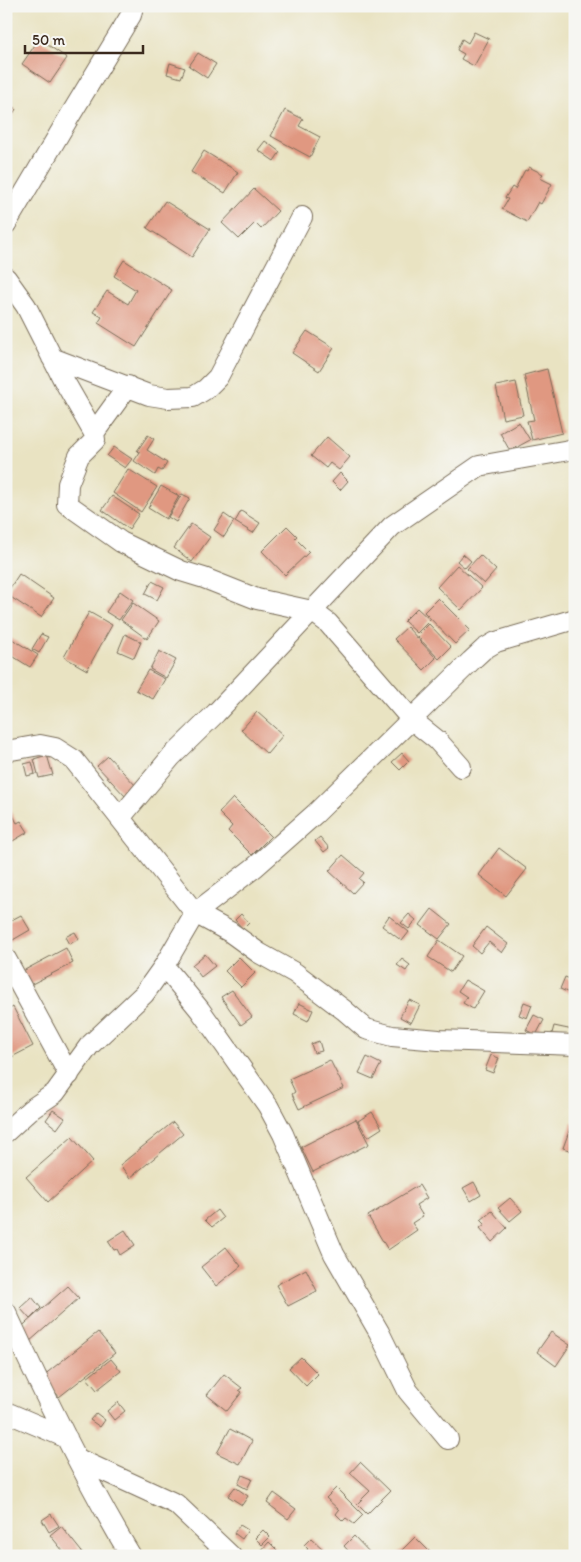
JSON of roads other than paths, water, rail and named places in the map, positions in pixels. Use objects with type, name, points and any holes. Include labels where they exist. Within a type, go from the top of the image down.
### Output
[{"type":"street","points":[[6,224],[131,15],[133,6]]},
{"type":"street","points":[[52,358],[149,395],[168,398],[193,397],[206,389],[218,377],[302,217]]},
{"type":"street","points":[[6,278],[26,306],[52,358],[94,433],[95,440],[79,456],[68,484],[67,504],[121,542],[181,571],[257,599],[312,611],[328,623],[412,720],[438,740],[461,768]]},
{"type":"street","points":[[94,433],[128,386]]},
{"type":"street","points":[[120,818],[171,757],[216,713],[392,526],[479,466],[575,449]]},
{"type":"street","points":[[6,1132],[30,1110],[55,1094],[89,1046],[144,994],[164,966],[195,913],[255,867],[315,814],[484,649],[501,640],[575,619]]},
{"type":"street","points":[[6,752],[40,745],[55,748],[74,760],[195,913],[230,932],[259,953],[295,973],[366,1029],[392,1036],[439,1040],[575,1044]]},
{"type":"street","points":[[6,959],[69,1075]]},
{"type":"street","points":[[164,966],[200,1010],[268,1106],[283,1134],[334,1254],[379,1332],[408,1391],[448,1439]]},
{"type":"street","points":[[6,1312],[38,1381],[105,1513],[131,1556]]},
{"type":"street","points":[[6,1412],[67,1438]]},
{"type":"street","points":[[78,1459],[176,1504],[232,1556]]}]
